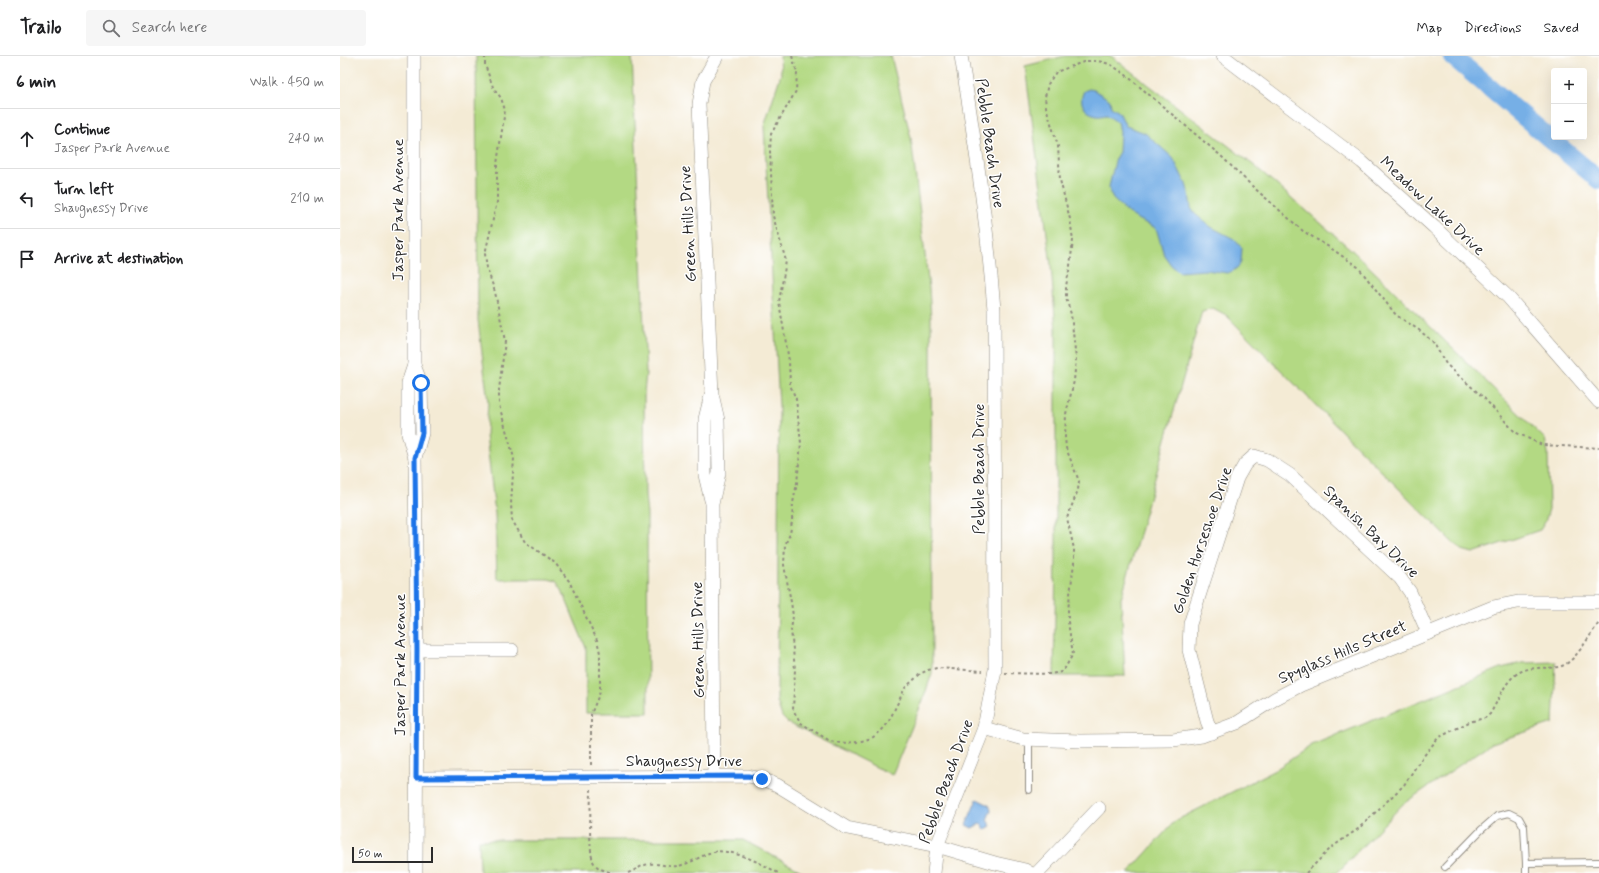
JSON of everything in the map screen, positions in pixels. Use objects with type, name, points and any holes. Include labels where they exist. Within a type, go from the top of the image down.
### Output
[{"type":"street","name":"Jasper Park Avenue","points":[[414,56],[414,364],[421,383],[422,433],[415,458],[417,650],[416,873]]},
{"type":"street","name":"Green Hills Drive","points":[[714,776],[712,504],[719,473],[718,420],[712,394],[699,104],[703,81],[717,56]]},
{"type":"street","name":"Pebble Beach Drive","points":[[934,873],[937,846],[984,728],[994,672],[996,554],[994,309],[990,258],[970,108],[961,56]]},
{"type":"street","name":"Meadow Lake Drive","points":[[1223,56],[1362,162],[1434,227],[1508,297],[1599,402]]},
{"type":"street","name":"Golden Horseshoe Drive","points":[[1212,733],[1207,721],[1189,650],[1190,624],[1237,478],[1245,464],[1254,456],[1267,460],[1276,466]]},
{"type":"street","name":"Spanish Bay Drive","points":[[1276,466],[1290,475],[1400,578],[1410,592],[1428,633]]},
{"type":"street","name":"Spyglass Hills Street","points":[[984,728],[1029,739],[1080,741],[1173,740],[1202,736],[1237,723],[1276,698],[1301,685],[1493,607],[1518,602],[1599,602]]},
{"type":"street","points":[[417,650],[512,650]]},
{"type":"street","name":"Shaugnessy Drive","points":[[416,778],[748,776],[762,779],[777,785],[847,828],[937,846],[1025,870],[1030,873]]},
{"type":"street","points":[[1037,873],[1099,808]]},
{"type":"lane","points":[[1029,739],[1029,790]]},
{"type":"lane","points":[[1445,867],[1481,830],[1497,816],[1509,813],[1519,818],[1524,827],[1526,873]]},
{"type":"lane","points":[[1526,863],[1599,862]]},
{"type":"path","points":[[485,56],[485,65],[493,87],[501,98],[504,110],[498,164],[497,202],[486,248],[486,254],[487,268],[495,292],[505,341],[499,390],[499,406],[514,458],[511,504],[512,520],[525,542],[555,563],[569,580],[597,640],[600,653],[600,692],[591,714],[591,851],[593,862],[599,868],[613,873]]},
{"type":"path","points":[[792,56],[797,72],[796,91],[771,134],[770,151],[773,216],[786,261],[779,302],[789,361],[790,385],[796,399],[801,444],[791,527],[786,545],[784,565],[793,616],[791,630],[795,669],[793,710],[801,723],[830,741],[858,742],[872,738],[888,723],[905,688],[920,674],[928,670],[937,668],[1050,674],[1061,672],[1073,654],[1068,622],[1068,610],[1074,563],[1074,549],[1067,518],[1078,490],[1079,481],[1066,448],[1065,437],[1066,414],[1074,381],[1076,359],[1071,314],[1066,298],[1066,286],[1073,240],[1070,219],[1060,180],[1058,146],[1046,107],[1045,96],[1048,84],[1056,72],[1072,65],[1086,61],[1098,61],[1110,64],[1126,75],[1221,156],[1251,185],[1304,231],[1358,267],[1396,314],[1433,342],[1446,364],[1484,398],[1515,432],[1542,445],[1599,448]]},
{"type":"path","points":[[1306,873],[1332,847],[1358,829],[1404,785],[1419,762],[1438,738],[1469,722],[1485,718],[1490,714],[1510,679],[1521,671],[1532,668],[1554,668],[1566,664],[1573,658],[1599,623]]},
{"type":"path","points":[[628,873],[645,865],[664,865],[674,867],[683,865],[711,852],[728,852],[742,856],[778,873]]},
{"type":"green space","points":[[476,56],[632,56],[646,373],[644,393],[645,494],[647,515],[648,713],[586,713],[586,648],[562,590],[556,581],[548,579],[497,579],[495,513],[486,435],[488,402],[478,320]]},
{"type":"green space","points":[[780,56],[891,56],[911,138],[929,288],[931,319],[932,673],[923,700],[892,775],[788,723],[782,717],[777,701],[779,406],[764,126],[781,74]]},
{"type":"green space","points":[[1065,56],[1111,56],[1256,167],[1354,252],[1545,439],[1548,453],[1549,509],[1545,522],[1540,530],[1473,553],[1462,550],[1451,541],[1226,315],[1213,308],[1202,311],[1121,599],[1125,676],[1054,676],[1056,559],[1056,331],[1051,265],[1025,66]]},
{"type":"green space","points":[[1556,662],[1553,723],[1492,743],[1403,804],[1337,873],[1128,873],[1175,821],[1275,770],[1312,745],[1501,668],[1522,663]]},
{"type":"green space","points":[[479,840],[743,840],[805,873],[480,873]]},
{"type":"water","points":[[1089,89],[1094,90],[1110,100],[1111,107],[1119,112],[1126,126],[1145,133],[1173,158],[1186,184],[1191,208],[1195,214],[1211,227],[1234,239],[1242,248],[1241,262],[1233,271],[1227,273],[1206,270],[1179,272],[1171,265],[1164,255],[1157,231],[1154,227],[1128,213],[1113,199],[1109,187],[1116,157],[1119,152],[1120,132],[1118,122],[1107,114],[1092,114],[1083,106],[1082,95],[1084,91]]},
{"type":"water","points":[[977,799],[989,805],[991,810],[987,820],[991,826],[984,830],[980,824],[972,828],[966,825]]},
{"type":"waterway","points":[[1452,56],[1599,180]]},
{"type":"route","points":[[421,383],[422,433],[415,458],[417,650],[416,778],[748,776],[762,779]]}]
